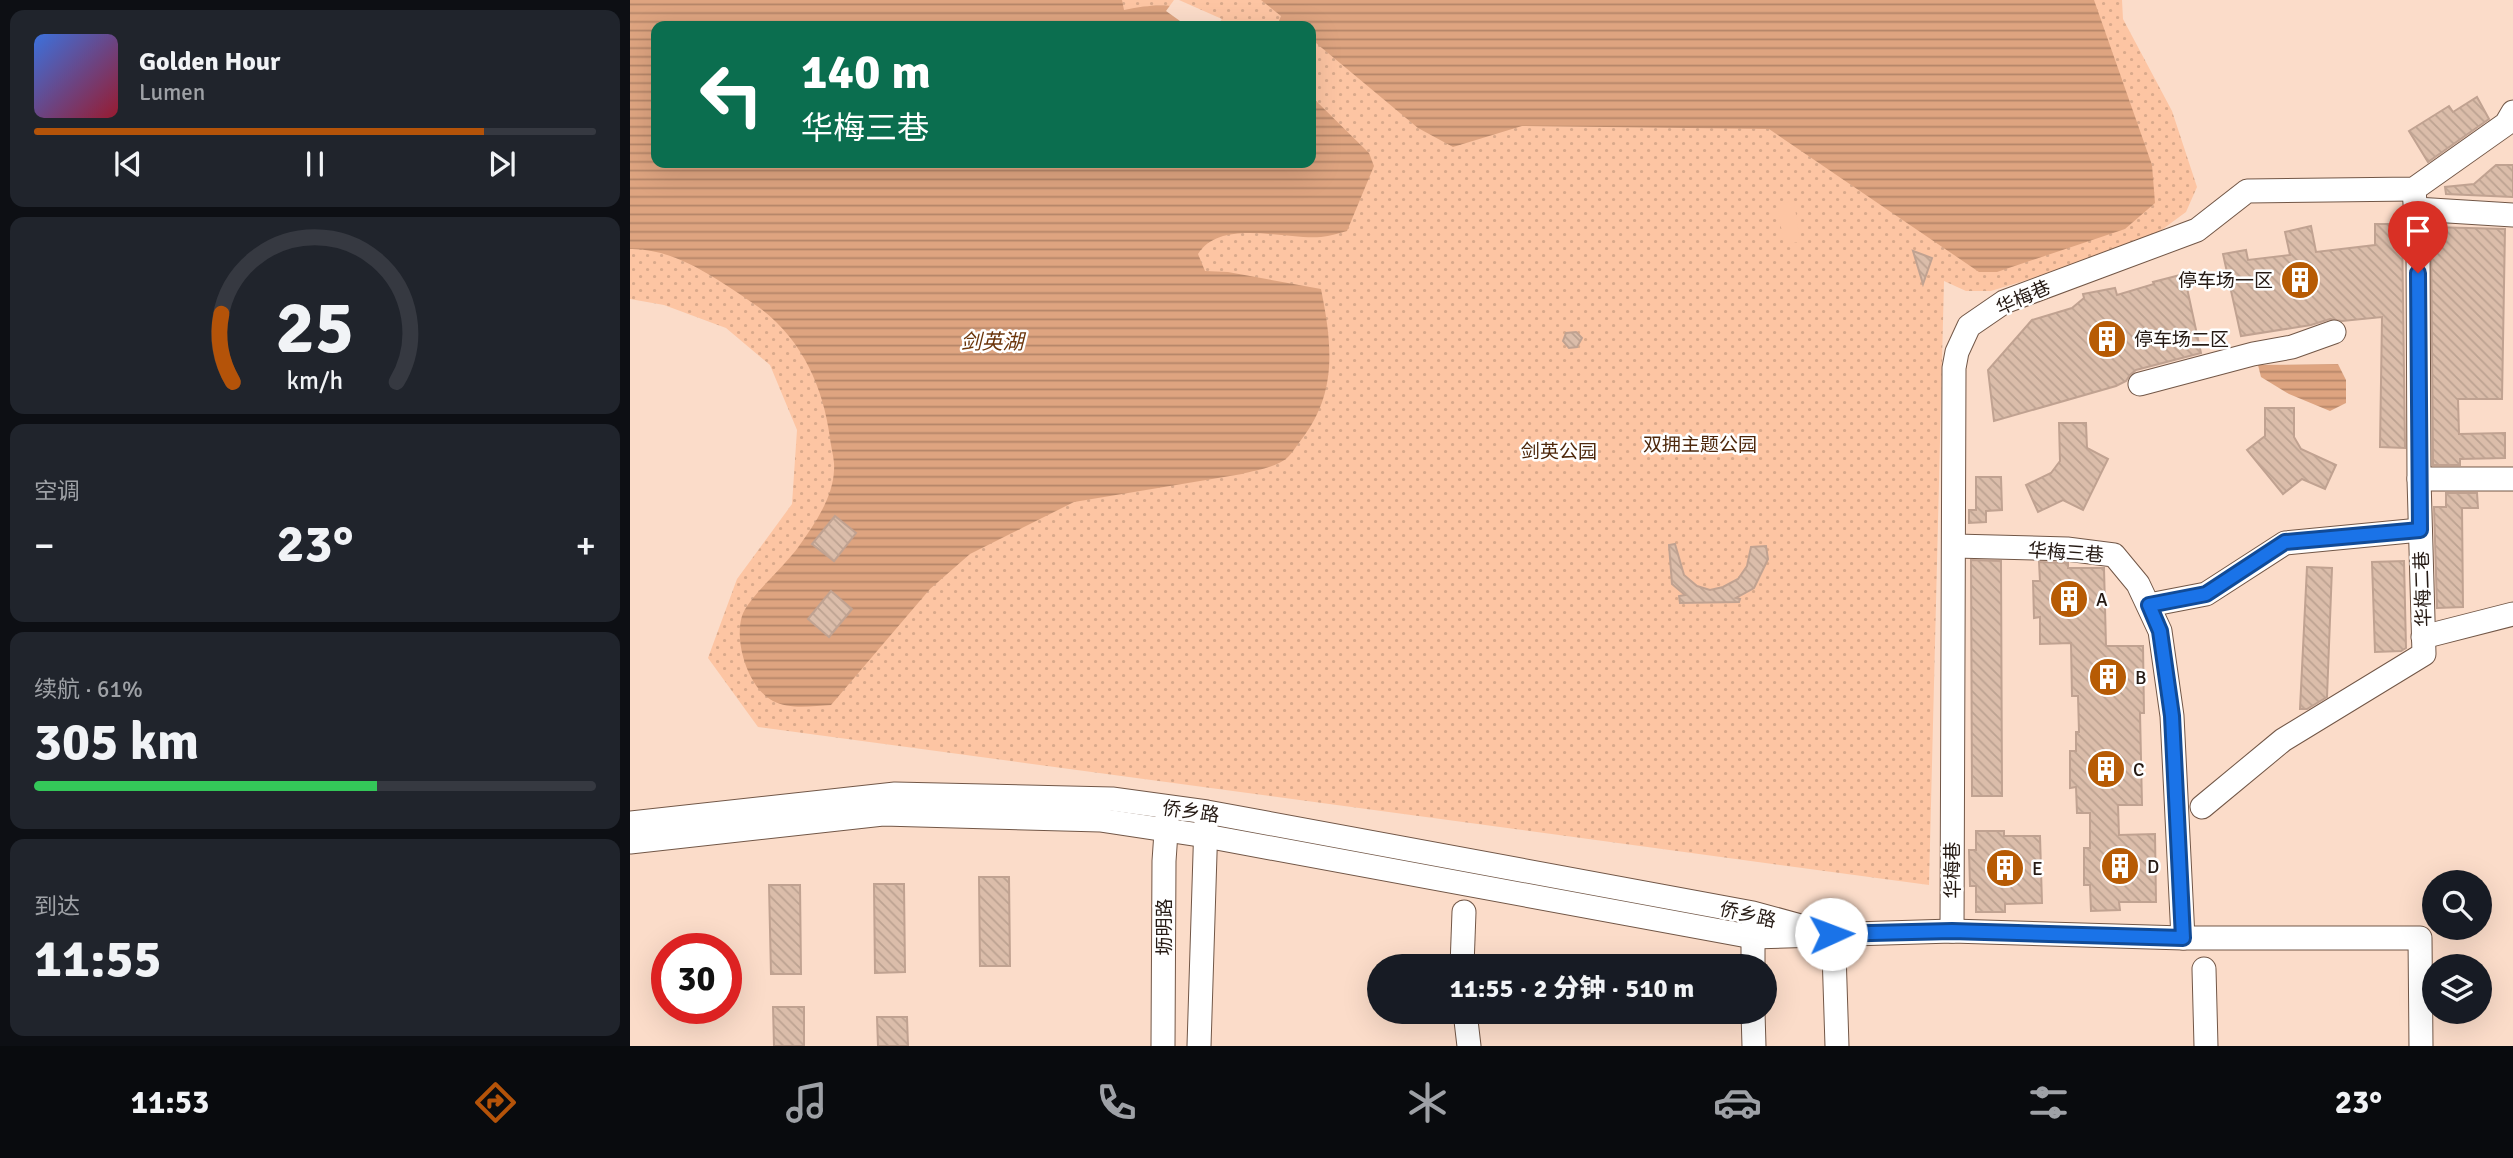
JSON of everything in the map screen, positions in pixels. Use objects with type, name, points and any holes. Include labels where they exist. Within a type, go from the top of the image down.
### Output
[{"type":"street","points":[[2415,199],[2506,124],[2513,112]]},
{"type":"street","name":"华梅巷","points":[[1952,931],[1954,368],[1957,352],[1969,326],[2004,302],[2197,230],[2247,191],[2415,199],[2513,215]]},
{"type":"street","name":"华梅二巷","points":[[2415,199],[2424,645]]},
{"type":"street","points":[[2140,384],[2253,354],[2292,347],[2334,332]]},
{"type":"street","points":[[2419,479],[2513,479]]},
{"type":"street","points":[[2149,605],[2206,594],[2285,542],[2420,530]]},
{"type":"street","name":"华梅三巷","points":[[1955,546],[2067,549],[2114,555],[2138,584],[2160,631],[2172,716],[2183,938]]},
{"type":"street","points":[[2202,807],[2283,740],[2424,645],[2513,614]]},
{"type":"street","name":"侨乡路","points":[[630,822],[895,794],[1112,799],[1206,836],[1753,937],[1833,943]]},
{"type":"street","name":"侨乡路","points":[[630,842],[883,814],[1100,820],[1167,819],[1207,812],[1753,913],[1833,943]]},
{"type":"street","name":"坜明路","points":[[1199,1046],[1207,812]]},
{"type":"street","name":"坜明路","points":[[1163,1046],[1164,861],[1167,819]]},
{"type":"street","points":[[1462,954],[1464,912]]},
{"type":"street","points":[[1753,913],[1753,954]]},
{"type":"street","points":[[1838,1046],[1833,943],[1952,931],[2183,938],[2420,938],[2421,1046]]},
{"type":"street","points":[[2204,970],[2206,1046]]},
{"type":"street","points":[[1466,1024],[1469,1046]]},
{"type":"street","points":[[1754,1024],[1754,1046]]},
{"type":"green space","name":"剑英公园","points":[[630,0],[2122,0],[2123,19],[2172,111],[2197,187],[2186,212],[2141,245],[1991,291],[1966,291],[1944,281],[1929,885],[758,727],[708,658],[737,579],[792,504],[797,430],[770,365],[726,328],[664,305],[630,299]]},
{"type":"green space","points":[[1794,201],[1800,242],[1784,244],[1777,204]]},
{"type":"water","name":"剑英湖","points":[[630,0],[1122,0],[1124,10],[1154,6],[1178,7],[1217,21],[651,21],[651,168],[1316,168],[1316,101],[1369,153],[1374,166],[1347,231],[1321,237],[1237,234],[1208,243],[1198,254],[1205,271],[1228,272],[1321,289],[1328,329],[1329,368],[1326,386],[1313,422],[1290,455],[1273,466],[1242,474],[1074,502],[970,554],[930,589],[831,705],[809,707],[780,704],[764,695],[750,675],[740,638],[745,609],[799,546],[830,491],[833,458],[827,418],[815,380],[807,363],[784,331],[754,304],[696,267],[663,254],[630,249]]},
{"type":"water","points":[[1261,0],[2094,0],[2152,165],[2155,203],[2125,229],[1997,272],[1979,272],[1769,129],[1522,126],[1453,147],[1418,128],[1316,43],[1316,21],[1279,21],[1281,16]]},
{"type":"water","points":[[2338,364],[2346,380],[2346,403],[2330,411],[2289,394],[2261,377],[2258,365]]},
{"type":"pier","points":[[1174,0],[1179,0],[1222,19],[1180,21],[1166,11]]},
{"type":"building","points":[[2477,97],[2489,119],[2428,162],[2409,131],[2449,106],[2453,112]]},
{"type":"building","points":[[2496,165],[2513,165],[2513,197],[2446,194],[2445,187],[2474,184]]},
{"type":"building","points":[[2375,224],[2402,224],[2405,448],[2380,447],[2382,317],[2342,321],[2330,319],[2311,325],[2241,336],[2223,254],[2246,250],[2248,260],[2290,255],[2285,232],[2311,226],[2316,252],[2375,245]]},
{"type":"building","points":[[2431,227],[2505,229],[2502,399],[2458,399],[2459,434],[2505,433],[2505,458],[2460,459],[2460,465],[2433,465]]},
{"type":"building","points":[[1913,251],[1932,258],[1923,284]]},
{"type":"building","name":"停车场二区","points":[[2184,274],[2201,353],[2136,370],[2126,381],[2116,386],[1994,421],[1988,370],[2032,320],[2072,308],[2084,298],[2083,294],[2115,288],[2117,295]]},
{"type":"building","points":[[1576,332],[1582,338],[1577,347],[1569,348],[1563,341],[1566,333]]},
{"type":"building","points":[[2265,408],[2294,408],[2294,437],[2301,449],[2336,465],[2325,489],[2302,479],[2283,494],[2247,450],[2265,436]]},
{"type":"building","points":[[2059,423],[2086,423],[2087,448],[2108,459],[2083,510],[2063,500],[2038,512],[2026,485],[2051,473],[2060,461]]},
{"type":"building","points":[[1976,477],[2001,477],[2002,510],[1986,511],[1986,522],[1969,523],[1969,510],[1976,510]]},
{"type":"building","points":[[2446,493],[2477,493],[2478,508],[2462,508],[2463,607],[2437,608],[2434,507],[2446,507]]},
{"type":"building","points":[[835,516],[856,533],[834,561],[812,544]]},
{"type":"building","points":[[1675,544],[1684,575],[1697,586],[1710,590],[1738,579],[1747,566],[1751,547],[1766,546],[1768,559],[1754,588],[1736,598],[1740,599],[1739,602],[1680,603],[1679,596],[1685,595],[1672,584],[1669,545]]},
{"type":"building","points":[[1971,560],[2001,561],[2002,796],[1972,796]]},
{"type":"building","points":[[2404,561],[2406,648],[2401,651],[2375,652],[2372,562]]},
{"type":"building","points":[[2039,562],[2068,563],[2068,568],[2104,568],[2106,646],[2143,646],[2144,713],[2140,713],[2142,805],[2118,805],[2119,835],[2155,834],[2156,902],[2119,902],[2120,910],[2091,911],[2090,885],[2084,885],[2084,848],[2090,848],[2090,813],[2077,813],[2076,787],[2070,788],[2070,751],[2076,751],[2076,732],[2079,732],[2078,696],[2072,696],[2071,643],[2040,644],[2040,617],[2034,618],[2033,581],[2040,581]]},
{"type":"building","points":[[2307,567],[2332,568],[2327,697],[2307,709],[2300,709]]},
{"type":"building","points":[[831,591],[852,609],[829,637],[808,619]]},
{"type":"building","name":"E","points":[[1976,831],[2004,831],[2004,836],[2040,836],[2042,903],[2005,904],[2005,912],[1976,912],[1976,886],[1970,886],[1969,850],[1976,850]]},
{"type":"building","points":[[979,877],[1009,877],[1010,966],[980,966]]},
{"type":"building","points":[[874,884],[904,884],[905,972],[875,973]]},
{"type":"building","points":[[769,885],[800,885],[801,974],[771,974]]},
{"type":"building","points":[[773,1007],[804,1007],[804,1046],[774,1046]]},
{"type":"building","points":[[877,1017],[907,1017],[908,1046],[878,1046]]},
{"type":"place","name":"停车场一区","points":[[2300,280]]},
{"type":"place","name":"停车场二区","points":[[2107,339]]},
{"type":"place","name":"A","points":[[2069,599]]},
{"type":"place","name":"B","points":[[2108,677]]},
{"type":"place","name":"C","points":[[2106,769]]},
{"type":"place","name":"D","points":[[2120,866]]},
{"type":"place","name":"E","points":[[2005,868]]},
{"type":"route","points":[[1831,934],[1952,931],[2183,938],[2172,716],[2160,631],[2149,605],[2206,594],[2285,542],[2420,530],[2418,273]]},
{"type":"park label","name":"双拥主题公园","points":[[1700,444]]}]
